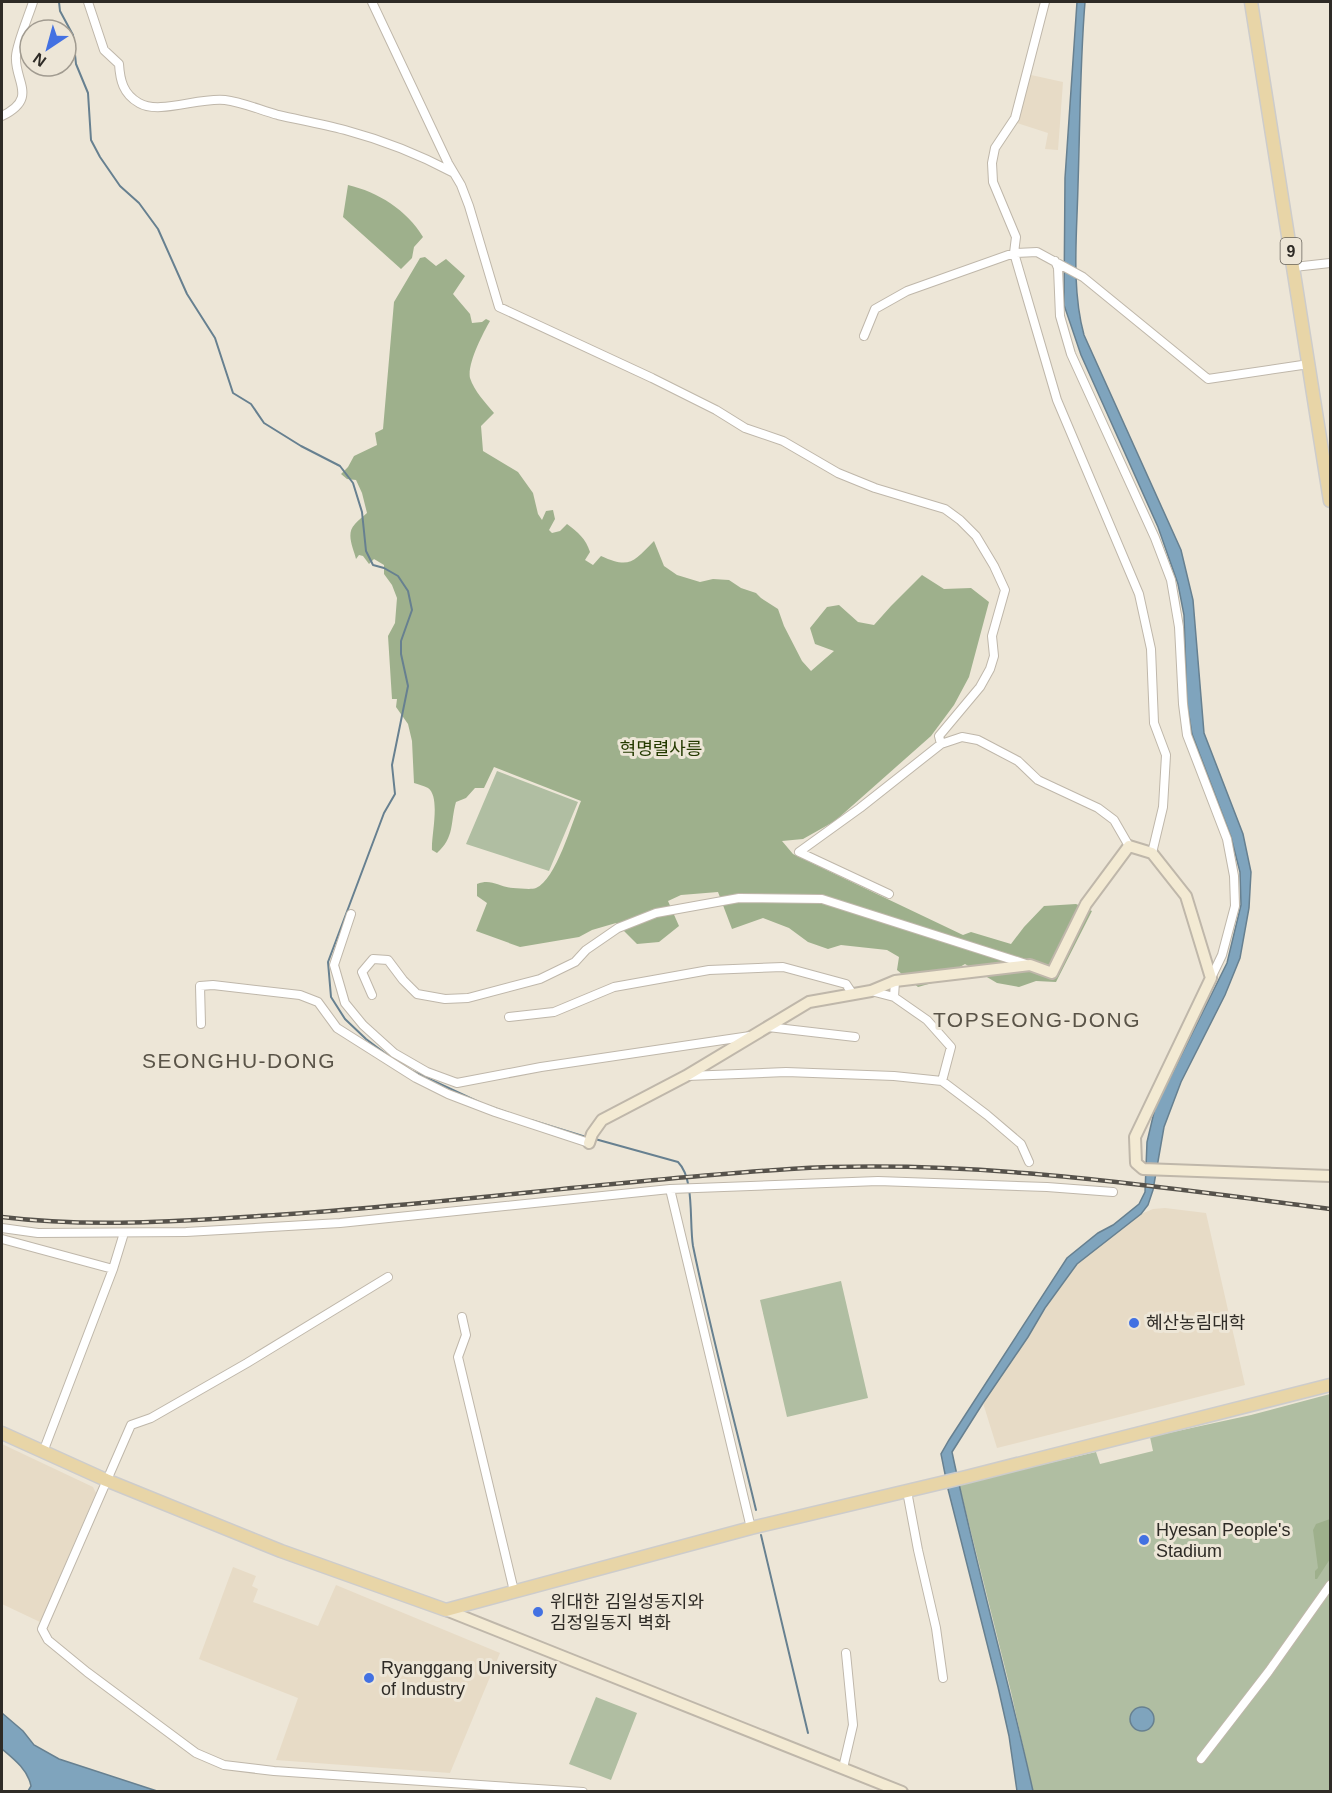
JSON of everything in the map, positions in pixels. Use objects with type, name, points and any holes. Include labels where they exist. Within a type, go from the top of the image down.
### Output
[{"type":"main road","name":"9","points":[[1251,2],[1330,501]]},
{"type":"main road","points":[[2,1434],[106,1480],[281,1551],[446,1610],[751,1528],[966,1477],[1330,1385]]},
{"type":"street","points":[[2,116],[22,98],[23,85],[16,56],[33,2]]},
{"type":"street","points":[[88,2],[104,50],[119,64],[119,80],[126,92],[138,103],[151,108],[197,100],[225,100],[346,130],[402,148],[454,173]]},
{"type":"street","points":[[372,2],[469,206],[499,307],[652,378],[745,428],[783,441],[838,473],[875,488],[945,509],[976,536],[1005,590],[992,636],[994,656],[980,687],[939,736],[941,744]]},
{"type":"street","points":[[1046,2],[1015,118],[995,148],[992,163],[993,182],[1016,237],[1014,253],[1057,400],[1139,594],[1151,649],[1154,723],[1166,755],[1163,807],[1152,853]]},
{"type":"street","points":[[864,336],[875,309],[907,291],[1014,253],[1037,252],[1083,277],[1208,379],[1309,364]]},
{"type":"street","points":[[1057,262],[1060,316],[1071,354],[1150,527],[1171,580],[1179,627],[1187,735],[1227,839],[1234,876],[1235,906],[1222,955],[1135,1137],[1136,1163],[1143,1169],[1330,1176]]},
{"type":"street","points":[[1294,267],[1330,263]]},
{"type":"street","points":[[889,894],[799,852],[860,808],[941,744],[962,737],[978,740],[1018,761],[1038,780],[1098,808],[1114,820],[1130,846],[1152,853],[1186,896],[1211,978]]},
{"type":"street","points":[[372,995],[362,972],[373,959],[388,960],[417,994],[445,999],[468,998],[540,979],[575,962],[586,950],[618,928],[656,913],[740,898],[822,899],[1052,973],[1086,904],[1130,846]]},
{"type":"street","points":[[351,914],[334,965],[345,1003],[363,1025],[394,1053],[427,1072],[458,1083],[540,1067],[755,1035]]},
{"type":"street","points":[[201,1024],[200,986],[213,985],[300,996],[318,1002],[337,1028],[416,1078],[448,1094],[495,1112],[590,1139],[602,1120],[686,1076],[809,1002],[871,991],[895,981],[1030,965]]},
{"type":"street","points":[[509,1017],[554,1012],[614,987],[709,970],[783,967],[846,984],[852,993]]},
{"type":"street","points":[[894,997],[895,981]]},
{"type":"street","points":[[871,991],[894,997],[927,1020],[951,1047],[942,1081]]},
{"type":"street","points":[[768,1027],[855,1037]]},
{"type":"street","points":[[686,1076],[786,1072],[894,1076],[942,1081],[1021,1144],[1029,1162]]},
{"type":"street","points":[[2,1228],[38,1233],[186,1232],[340,1223],[670,1189],[878,1181],[1047,1187],[1113,1192]]},
{"type":"street","points":[[670,1189],[751,1528]]},
{"type":"street","points":[[42,1452],[113,1269],[124,1233]]},
{"type":"street","points":[[2,1239],[113,1269]]},
{"type":"street","points":[[388,1277],[151,1418],[131,1425],[42,1629],[48,1640],[87,1672],[196,1753],[224,1765],[274,1771],[583,1791]]},
{"type":"street","points":[[462,1317],[466,1335],[458,1357],[514,1592]]},
{"type":"street","points":[[907,1491],[936,1629],[943,1678]]},
{"type":"street","points":[[1201,1760],[1269,1671],[1330,1585]]},
{"type":"street","points":[[446,1610],[902,1791]]},
{"type":"street","points":[[843,1768],[853,1725],[846,1653]]},
{"type":"shaded area","points":[[1031,75],[1063,82],[1058,150],[1045,149],[1048,133],[1017,123]]},
{"type":"shaded area","name":"혜산농림대학","points":[[1165,1208],[1206,1213],[1245,1385],[997,1448],[983,1403],[1062,1283],[1077,1264],[1141,1214],[1153,1209]]},
{"type":"shaded area","points":[[2,1444],[93,1487],[96,1493],[40,1622],[2,1604]]},
{"type":"shaded area","name":"Ryanggang University of Industry","points":[[233,1567],[256,1576],[252,1586],[258,1589],[253,1602],[318,1626],[336,1585],[500,1653],[450,1773],[276,1760],[298,1698],[199,1659]]},
{"type":"green space","points":[[348,185],[381,197],[409,218],[423,237],[414,247],[412,258],[401,269],[343,217]]},
{"type":"green space","name":"혁명렬사릉","points":[[425,257],[436,266],[446,259],[465,276],[453,294],[470,314],[472,323],[486,319],[490,321],[476,349],[470,372],[474,388],[494,413],[481,426],[483,451],[518,472],[533,493],[538,514],[542,520],[546,511],[553,510],[555,519],[549,530],[552,533],[560,531],[567,524],[581,536],[590,552],[585,560],[593,565],[601,556],[625,563],[636,558],[654,541],[664,566],[677,575],[700,582],[713,579],[729,580],[741,588],[756,593],[778,609],[802,661],[811,671],[834,651],[815,644],[810,628],[827,607],[839,605],[858,622],[874,625],[922,575],[944,589],[971,588],[989,602],[969,677],[954,705],[931,736],[835,821],[803,839],[782,841],[793,854],[963,935],[971,932],[1011,944],[1044,906],[1076,904],[1092,911],[1056,982],[1036,981],[1019,987],[997,983],[965,964],[932,983],[918,987],[897,970],[899,957],[887,950],[841,945],[828,949],[808,942],[789,928],[763,918],[732,929],[718,892],[681,895],[668,901],[679,926],[659,942],[637,944],[616,923],[592,930],[579,937],[520,947],[476,931],[487,903],[477,896],[477,884],[487,882],[531,889],[543,883],[557,862],[581,801],[494,767],[484,788],[475,788],[466,798],[456,802],[447,841],[437,853],[432,850],[434,800],[428,788],[414,783],[412,741],[408,724],[396,707],[397,699],[392,699],[388,636],[395,623],[397,598],[384,574],[384,565],[374,559],[369,564],[363,556],[359,555],[356,559],[351,542],[351,532],[356,523],[367,513],[356,480],[347,479],[341,474],[354,456],[377,445],[375,433],[383,429],[394,302],[420,258]]},
{"type":"green space","points":[[497,771],[578,802],[549,871],[466,844]]},
{"type":"green space","points":[[841,1281],[868,1398],[787,1417],[760,1300]]},
{"type":"green space","points":[[1330,1394],[1330,1791],[1033,1791],[1011,1692],[959,1484],[1096,1452],[1100,1464],[1153,1451],[1150,1437],[1251,1415]]},
{"type":"green space","points":[[1330,1519],[1330,1559],[1315,1579],[1315,1571],[1318,1568],[1313,1530],[1316,1524]]},
{"type":"green space","points":[[596,1697],[637,1713],[611,1780],[569,1764]]},
{"type":"water","points":[[1077,2],[1085,2],[1076,241],[1077,298],[1080,317],[1084,335],[1181,550],[1193,600],[1204,733],[1243,834],[1251,872],[1249,908],[1240,958],[1225,995],[1181,1082],[1164,1127],[1153,1190],[1148,1205],[1141,1214],[1077,1264],[1045,1308],[952,1452],[1033,1791],[1017,1791],[1009,1736],[998,1687],[941,1454],[1067,1258],[1139,1204],[1145,1192],[1147,1142],[1155,1108],[1227,963],[1241,905],[1240,872],[1231,837],[1192,734],[1187,703],[1184,615],[1178,584],[1158,527],[1081,355],[1064,305],[1065,178]]},
{"type":"water","points":[[1142,1707],[1147,1708],[1153,1714],[1153,1724],[1147,1730],[1142,1731],[1137,1730],[1131,1724],[1130,1719],[1131,1714],[1137,1708]]},
{"type":"water","points":[[2,1713],[23,1731],[34,1745],[59,1759],[157,1791],[28,1791],[31,1786],[27,1775],[20,1765],[2,1749]]},
{"type":"waterway","points":[[59,2],[60,11],[73,35],[76,64],[88,93],[91,140],[120,186],[139,203],[158,229],[187,294],[215,338],[233,393],[251,404],[264,423],[340,466],[353,483],[362,512],[366,551],[373,565],[398,576],[408,591],[412,610],[401,641],[401,654],[408,686],[392,765],[395,794],[384,813],[328,962],[331,997],[345,1019],[390,1057],[412,1071],[481,1103]]},
{"type":"waterway","points":[[486,1105],[512,1114]]},
{"type":"waterway","points":[[531,1120],[586,1137]]},
{"type":"waterway","points":[[595,1139],[678,1162],[687,1179],[693,1246],[756,1510]]},
{"type":"waterway","points":[[761,1535],[808,1733]]},
{"type":"railway","points":[[2,1217],[104,1223],[207,1219],[405,1205],[661,1179],[790,1169],[858,1167],[926,1167],[1061,1176],[1330,1209]]},
{"type":"place","name":"혜산농림대학","points":[[1134,1323]]},
{"type":"place","name":"Hyesan People's Stadium","points":[[1144,1540]]},
{"type":"place","name":"위대한 김일성동지와 김정일동지 벽화","points":[[538,1612]]},
{"type":"place","name":"Ryanggang University of Industry","points":[[369,1678]]},
{"type":"district","name":"TOPSEONG-DONG","points":[[1037,1019]]},
{"type":"district","name":"SEONGHU-DONG","points":[[239,1060]]}]
